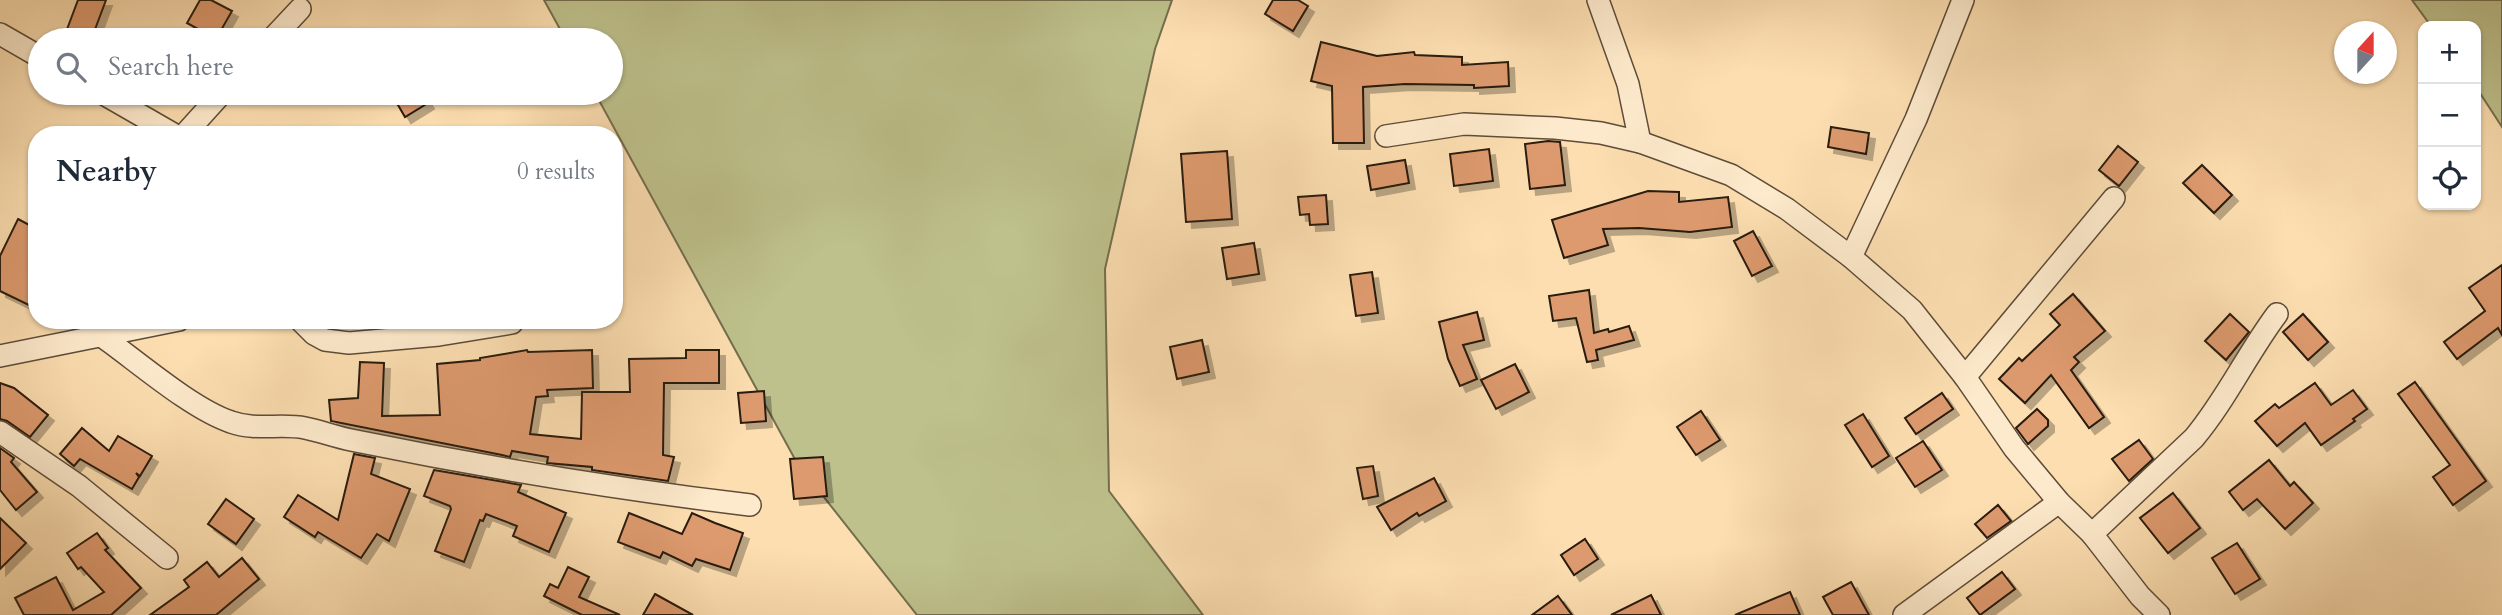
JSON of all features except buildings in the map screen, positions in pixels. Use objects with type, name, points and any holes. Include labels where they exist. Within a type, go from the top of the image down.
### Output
[{"type":"street","points":[[1598,0],[1628,85],[1640,142]]},
{"type":"street","points":[[1851,257],[1916,119],[1963,0]]},
{"type":"street","points":[[282,28],[300,9]]},
{"type":"street","points":[[0,34],[28,50]]},
{"type":"street","points":[[123,105],[159,126]]},
{"type":"street","points":[[192,126],[211,105]]},
{"type":"street","points":[[1386,136],[1464,124],[1601,133],[1640,142],[1731,176],[1787,209],[1851,257],[1912,310],[1965,377],[2014,448],[2059,502],[2092,534],[2140,596],[2159,615]]},
{"type":"street","points":[[1965,377],[2114,198]]},
{"type":"street","points":[[2092,534],[2194,438],[2257,340],[2277,314]]},
{"type":"street","points":[[0,356],[139,329]]},
{"type":"street","points":[[309,329],[325,340],[349,343],[476,329]]},
{"type":"street","points":[[103,337],[188,400],[230,422],[257,428],[302,427],[349,439],[526,472],[636,491],[750,505]]},
{"type":"street","points":[[0,432],[79,486],[167,558]]},
{"type":"street","points":[[1904,615],[2059,502]]},
{"type":"green space","points":[[544,0],[1172,0],[1155,49],[1105,269],[1109,491],[1203,615],[917,615],[797,463],[623,144],[623,126],[613,126],[602,105],[623,105],[623,28],[559,28]]},
{"type":"green space","points":[[2412,0],[2502,0],[2502,127],[2481,95],[2481,21],[2427,21]]}]
